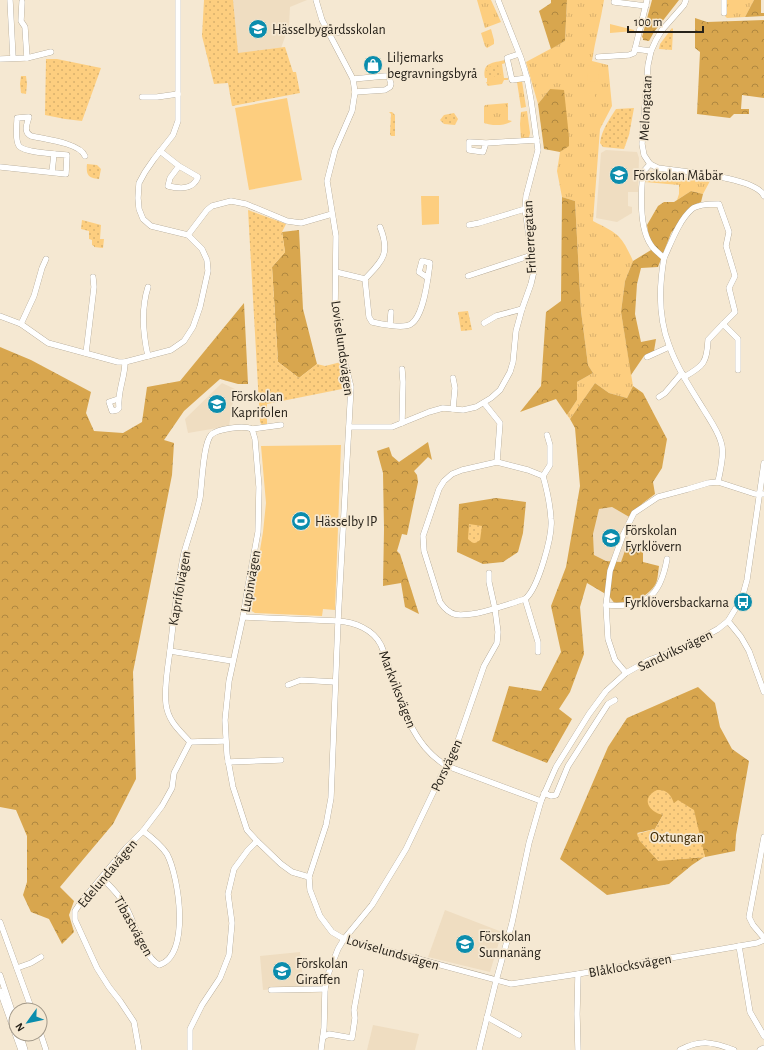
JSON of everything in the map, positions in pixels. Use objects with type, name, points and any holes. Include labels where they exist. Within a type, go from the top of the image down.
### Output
[{"type":"street","points":[[10,0],[13,58]]},
{"type":"street","points":[[0,316],[21,324],[48,343],[114,361],[125,362],[171,350],[184,341],[193,327],[200,307],[208,271],[207,260],[202,249],[188,235],[151,226],[143,219],[139,209],[138,198],[139,183],[145,172],[173,135],[178,121],[178,0]]},
{"type":"street","name":"Loviselundsvägen","points":[[316,0],[322,20],[351,76],[355,92],[352,111],[335,150],[327,181],[336,236],[335,312],[338,335],[351,387],[335,682],[331,798],[326,824],[309,877],[310,890],[320,916],[332,932],[344,939],[496,981]]},
{"type":"street","name":"Friherregatan","points":[[349,427],[392,427],[443,408],[463,410],[476,407],[484,403],[500,390],[510,372],[513,362],[516,331],[534,271],[525,209],[526,196],[538,150],[526,78],[519,54],[498,0]]},
{"type":"street","name":"Melongatan","points":[[650,164],[644,155],[642,144],[648,65],[651,51],[662,30],[684,5],[686,0]]},
{"type":"street","points":[[724,0],[724,14]]},
{"type":"street","points":[[22,2],[21,21],[24,28],[27,58]]},
{"type":"street","points":[[598,57],[629,55],[634,52],[635,49],[647,3],[614,2]]},
{"type":"street","points":[[11,25],[21,21]]},
{"type":"street","points":[[330,33],[382,29]]},
{"type":"street","points":[[635,49],[651,51]]},
{"type":"street","points":[[0,59],[27,58],[52,52]]},
{"type":"street","points":[[519,54],[507,58],[512,80],[526,78]]},
{"type":"street","points":[[351,76],[385,76],[389,77],[390,81],[390,87],[385,90],[355,92]]},
{"type":"street","points":[[142,97],[157,97],[178,94]]},
{"type":"street","points":[[0,167],[66,174],[67,156],[25,150],[19,147],[17,143],[17,118],[29,117],[26,130],[31,136],[73,146],[83,151],[85,156]]},
{"type":"street","points":[[486,143],[537,140]]},
{"type":"street","points":[[160,151],[179,166],[198,176],[196,182],[180,189],[168,186],[170,178],[179,166]]},
{"type":"street","points":[[52,172],[54,154]]},
{"type":"street","points":[[664,258],[652,247],[646,238],[641,191],[642,172],[650,164],[658,168],[710,175],[742,182],[760,191],[764,196]]},
{"type":"street","points":[[188,235],[207,210],[212,206],[231,201],[246,204],[288,221],[301,223],[332,214]]},
{"type":"street","points":[[659,397],[683,375],[698,369],[704,362],[708,340],[735,312],[729,288],[734,276],[726,246],[729,232],[719,204],[711,204],[693,208],[676,232],[664,258],[660,296],[663,326],[669,346],[683,375],[712,423],[722,443],[722,466],[718,482]]},
{"type":"street","points":[[469,225],[525,209]]},
{"type":"street","points":[[380,227],[383,236],[384,258],[365,279],[369,317],[372,322],[390,325],[411,325],[416,320],[424,299],[428,278]]},
{"type":"street","points":[[468,276],[532,255]]},
{"type":"street","points":[[21,324],[34,296],[46,259]]},
{"type":"street","points":[[336,272],[365,279]]},
{"type":"street","points":[[86,353],[94,287],[93,277]]},
{"type":"street","points":[[148,288],[144,320],[144,340],[148,356]]},
{"type":"street","points":[[484,323],[496,316],[522,309]]},
{"type":"street","points":[[390,325],[391,312]]},
{"type":"street","points":[[723,324],[738,339],[738,370]]},
{"type":"street","points":[[646,357],[669,346]]},
{"type":"street","points":[[118,399],[125,371],[125,362]]},
{"type":"street","points":[[402,369],[402,423]]},
{"type":"street","points":[[453,378],[455,388],[453,409]]},
{"type":"street","points":[[484,403],[500,423],[497,462]]},
{"type":"street","points":[[252,429],[281,425]]},
{"type":"street","name":"Kaprifolvägen","points":[[190,742],[169,718],[166,698],[166,680],[184,554],[200,498],[206,449],[210,436],[216,431],[236,428],[252,429]]},
{"type":"street","name":"Lupinvägen","points":[[252,429],[255,439],[260,487],[258,532],[243,617],[228,681],[224,720],[225,741],[233,787],[248,830],[256,841],[281,864],[292,872],[309,877]]},
{"type":"street","points":[[544,476],[497,462],[462,470],[452,474],[444,481],[439,489],[423,536],[424,551],[440,602],[445,609],[452,614],[461,616],[495,609],[525,599],[533,589],[541,569],[551,535],[552,519],[544,476],[550,465],[550,445],[547,435]]},
{"type":"street","name":"Sandviksvägen","points":[[480,1050],[496,981],[512,924],[529,843],[541,801],[556,767],[606,691],[626,673],[649,660],[687,646],[718,629],[728,621],[742,598],[747,580],[762,494],[764,463]]},
{"type":"street","points":[[626,673],[615,660],[608,639],[606,605],[610,571],[622,535],[634,513],[658,497],[688,490],[708,483],[718,482],[762,494]]},
{"type":"street","points":[[606,605],[623,606],[643,601],[652,596],[658,589],[665,573],[667,559]]},
{"type":"street","name":"Porsvägen","points":[[321,1050],[327,977],[338,949],[344,939],[372,904],[406,849],[452,758],[484,666],[497,643],[498,632],[489,582],[489,573]]},
{"type":"street","points":[[525,599],[538,642],[538,652]]},
{"type":"street","name":"Markviksvägen","points":[[243,617],[350,622],[364,628],[379,641],[408,719],[426,748],[447,766],[541,801]]},
{"type":"street","points":[[728,621],[749,650],[764,692]]},
{"type":"street","points":[[170,651],[232,661]]},
{"type":"street","points":[[288,685],[301,680],[335,682]]},
{"type":"street","points":[[544,793],[551,796],[556,795],[568,766],[575,754],[608,704],[614,700]]},
{"type":"street","points":[[190,742],[225,741]]},
{"type":"street","name":"Edelundavägen","points":[[139,1050],[134,1022],[97,968],[75,920],[75,911],[162,806],[172,788],[174,773],[190,742]]},
{"type":"street","points":[[228,762],[281,760]]},
{"type":"street","name":"Tibastvägen","points":[[102,878],[118,894],[126,907],[148,954],[154,962],[159,965],[165,963],[171,958],[180,929],[179,905],[175,877],[166,854],[155,840],[142,830]]},
{"type":"street","points":[[764,837],[750,918],[753,925],[764,939]]},
{"type":"street","points":[[190,1050],[190,1029],[202,1005],[220,978],[229,955],[232,923],[228,894],[234,869],[256,841]]},
{"type":"street","points":[[0,922],[29,1002]]},
{"type":"street","name":"Blåklocksvägen","points":[[496,981],[511,984],[578,974],[757,943],[764,939]]},
{"type":"street","points":[[739,946],[750,1012],[764,1036]]},
{"type":"street","points":[[17,968],[31,963],[40,957]]},
{"type":"street","points":[[323,1037],[329,1034],[352,1038],[355,1018],[354,1010],[361,972]]},
{"type":"street","points":[[578,974],[578,1050]]},
{"type":"street","points":[[0,975],[9,1002]]},
{"type":"street","points":[[271,990],[325,989]]},
{"type":"street","points":[[0,991],[21,1050]]},
{"type":"street","points":[[487,1017],[518,1035]]},
{"type":"street","points":[[680,1050],[692,1044],[701,1042],[708,1042],[734,1050]]},
{"type":"street","points":[[760,1050],[764,1048]]},
{"type":"shaded area","name":"Hässelbygårdsskolan","points":[[226,0],[307,0],[290,7],[289,26],[281,48],[231,57]]},
{"type":"shaded area","name":"Förskolan Måbär","points":[[606,150],[637,152],[639,158],[638,192],[628,192],[628,206],[632,207],[632,213],[617,222],[596,218],[601,153]]},
{"type":"shaded area","name":"Förskolan Kaprifolen","points":[[222,383],[235,389],[229,426],[188,433],[185,419]]},
{"type":"shaded area","name":"Förskolan Fyrklövern","points":[[612,507],[631,518],[628,542],[621,562],[606,561],[594,555],[593,534],[598,509]]},
{"type":"shaded area","name":"Förskolan Sunnanäng","points":[[445,910],[502,932],[490,972],[428,957]]},
{"type":"shaded area","name":"Förskolan Giraffen","points":[[300,952],[304,987],[263,990],[260,956]]},
{"type":"shaded area","points":[[373,1025],[419,1034],[415,1050],[367,1050]]},
{"type":"green space","points":[[204,0],[233,0],[238,53],[285,47],[293,72],[296,72],[300,93],[232,106],[228,83],[214,84],[202,36]]},
{"type":"green space","points":[[477,0],[491,0],[501,22],[485,28]]},
{"type":"green space","points":[[551,0],[567,0],[565,41],[551,49],[539,11],[551,3]]},
{"type":"green space","points":[[567,0],[604,0],[592,61],[608,65],[612,106],[600,129],[593,221],[613,232],[622,240],[633,261],[625,281],[621,312],[633,386],[627,398],[609,393],[595,383],[570,419],[567,415],[577,400],[577,382],[593,373],[588,365],[581,311],[575,201],[562,197],[557,171],[560,152],[569,145],[569,137],[550,89],[538,104],[526,62],[565,41]]},
{"type":"green space","points":[[652,0],[679,0],[654,32],[649,41],[643,40],[642,37]]},
{"type":"green space","points":[[725,0],[754,0],[745,17],[727,18],[725,16]]},
{"type":"green space","points":[[754,0],[761,0],[761,13],[764,13],[764,16],[745,17]]},
{"type":"green space","points":[[695,18],[707,22],[764,20],[764,98],[742,95],[741,109],[749,109],[749,114],[734,114],[730,118],[697,114],[700,52],[695,48]]},
{"type":"green space","points":[[610,24],[634,30],[634,31],[610,33]]},
{"type":"green space","points":[[672,28],[672,50],[659,49],[660,44]]},
{"type":"green space","points":[[491,29],[494,44],[487,48],[481,33]]},
{"type":"green space","points":[[46,59],[57,59],[101,68],[82,121],[45,115]]},
{"type":"green space","points":[[505,60],[506,63],[502,64],[504,78],[508,78],[508,80],[504,80],[502,84],[488,86],[486,82],[487,78],[485,78],[485,69],[489,64]]},
{"type":"green space","points":[[498,65],[501,78],[496,78],[493,75],[489,76],[486,74],[489,67]]},
{"type":"green space","points":[[588,65],[600,66],[598,82],[587,81]]},
{"type":"green space","points":[[21,76],[26,76],[26,94],[21,93]]},
{"type":"green space","points":[[522,81],[526,107],[521,108],[517,82]]},
{"type":"green space","points":[[550,89],[564,90],[569,146],[560,152],[544,149],[538,104]]},
{"type":"green space","points":[[577,90],[595,90],[595,103],[577,103]]},
{"type":"green space","points":[[287,98],[302,180],[249,190],[235,108]]},
{"type":"green space","points":[[508,103],[508,120],[512,121],[506,124],[498,125],[484,123],[485,105]]},
{"type":"green space","points":[[634,108],[629,135],[624,149],[603,147],[600,143],[602,133],[616,109]]},
{"type":"green space","points":[[527,111],[530,133],[529,138],[521,139],[521,112]]},
{"type":"green space","points":[[389,112],[392,112],[395,115],[395,136],[391,136],[390,134],[391,114]]},
{"type":"green space","points":[[454,113],[458,119],[455,125],[444,124],[440,120],[444,115]]},
{"type":"green space","points":[[87,164],[97,165],[101,169],[99,179],[92,178],[88,175]]},
{"type":"green space","points":[[651,171],[672,176],[710,181],[703,194],[691,191],[677,200],[679,185],[645,182],[646,174]]},
{"type":"green space","points":[[691,191],[703,194],[701,202],[692,206],[671,233],[658,267],[641,268],[637,284],[635,314],[641,342],[656,339],[654,351],[644,356],[631,375],[621,312],[625,281],[633,261],[651,250],[647,225],[658,206],[664,202],[674,202]]},
{"type":"green space","points":[[421,196],[439,196],[439,224],[422,225]]},
{"type":"green space","points":[[562,197],[575,201],[581,311],[588,365],[593,373],[577,382],[577,400],[567,415],[556,399],[520,412],[541,386],[546,312],[561,301]]},
{"type":"green space","points":[[248,210],[286,224],[282,232],[285,252],[272,267],[278,362],[299,378],[317,364],[325,366],[341,362],[347,388],[267,404],[267,424],[262,425],[260,422]]},
{"type":"green space","points":[[82,220],[101,225],[100,239],[104,239],[103,248],[94,247],[92,245],[92,240],[89,239],[89,231],[81,229]]},
{"type":"green space","points":[[299,230],[303,309],[317,364],[299,378],[278,362],[272,267],[285,252],[282,232]]},
{"type":"green space","points":[[244,303],[248,384],[238,384],[220,379],[184,411],[164,440],[174,443],[172,475],[133,672],[136,779],[113,824],[60,887],[74,901],[69,915],[74,932],[62,944],[49,919],[31,912],[23,895],[27,882],[27,836],[16,810],[0,807],[0,347],[31,360],[91,392],[86,413],[94,431],[123,433],[142,422],[147,387],[180,381]]},
{"type":"green space","points":[[468,311],[472,330],[461,331],[458,312]]},
{"type":"green space","points":[[595,383],[609,393],[627,398],[633,386],[643,393],[667,439],[662,468],[653,482],[655,494],[643,503],[631,518],[612,507],[599,509],[593,534],[594,555],[606,561],[621,562],[628,542],[643,549],[643,562],[659,566],[658,574],[656,583],[647,594],[631,601],[615,604],[609,596],[587,583],[580,607],[584,654],[570,692],[559,709],[572,719],[547,763],[492,741],[509,686],[541,691],[561,652],[551,606],[566,567],[580,486],[575,428],[570,419]]},
{"type":"green space","points":[[428,442],[432,460],[428,457],[414,471],[417,475],[418,482],[407,535],[402,534],[397,551],[400,554],[419,614],[405,607],[401,583],[383,586],[383,473],[377,451],[389,447],[392,456],[399,462]]},
{"type":"green space","name":"Hässelby IP","points":[[341,445],[335,610],[323,609],[322,616],[255,613],[250,610],[263,532],[266,503],[261,446]]},
{"type":"green space","points":[[496,498],[526,502],[523,533],[518,552],[503,562],[483,564],[457,552],[459,504]]},
{"type":"green space","points":[[469,524],[482,526],[480,540],[477,542],[473,543],[468,539]]},
{"type":"green space","points":[[698,687],[715,703],[720,727],[732,749],[749,761],[736,835],[735,851],[705,857],[702,847],[663,815],[655,829],[637,833],[665,860],[704,857],[669,884],[607,895],[560,859],[608,747],[627,718]]},
{"type":"green space","name":"Oxtungan","points":[[657,790],[663,790],[668,793],[674,803],[678,800],[694,810],[705,857],[658,861],[639,840],[637,834],[655,829],[663,815],[654,811],[648,804],[649,797]]},
{"type":"green space","points":[[696,828],[699,843],[673,848],[670,833]]},
{"type":"place","name":"Hässelbygårdsskolan","points":[[258,29]]},
{"type":"place","name":"Liljemarks begravningsbyrå","points":[[373,65]]},
{"type":"place","name":"Förskolan Måbär","points":[[619,175]]},
{"type":"place","name":"Förskolan Kaprifolen","points":[[217,404]]},
{"type":"place","name":"Hässelby IP","points":[[301,521]]},
{"type":"place","name":"Förskolan Fyrklövern","points":[[611,538]]},
{"type":"place","name":"Fyrklöversbackarna","points":[[743,602]]},
{"type":"place","name":"Förskolan Sunnanäng","points":[[465,944]]},
{"type":"place","name":"Förskolan Giraffen","points":[[282,971]]}]
